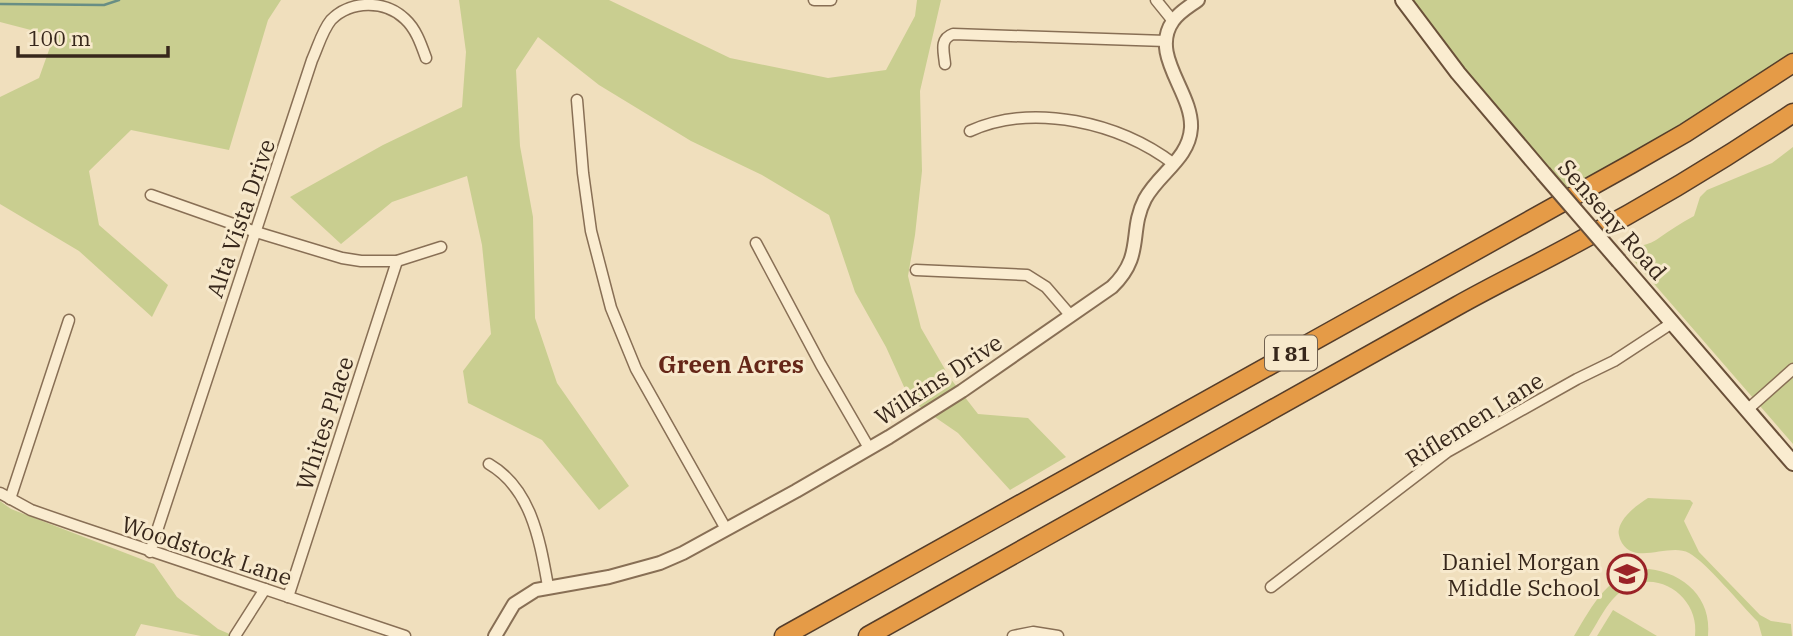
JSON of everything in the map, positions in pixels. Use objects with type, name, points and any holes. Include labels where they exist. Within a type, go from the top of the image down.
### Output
[{"type":"highway","name":"I 81","points":[[784,636],[1631,164],[1793,63]]},
{"type":"highway","name":"I 81","points":[[868,636],[1525,268],[1575,244],[1793,113]]},
{"type":"main road","name":"Senseny Road","points":[[1403,0],[1458,73],[1793,463]]},
{"type":"street","points":[[814,0],[831,0]]},
{"type":"street","points":[[1156,0],[1173,21]]},
{"type":"street","points":[[945,64],[943,43],[945,38],[953,34],[1166,41],[1173,21],[1198,0]]},
{"type":"street","name":"Alta Vista Drive","points":[[150,552],[313,60],[326,28],[332,19],[351,5],[362,3],[387,6],[406,19],[413,28],[426,58]]},
{"type":"street","name":"Wilkins Drive","points":[[495,636],[514,604],[536,590],[636,571],[682,553],[726,529],[869,448],[962,391],[1112,287],[1128,269],[1133,258],[1140,211],[1145,199],[1181,156],[1189,138],[1191,118],[1168,57],[1166,41]]},
{"type":"street","points":[[577,100],[591,230],[611,308],[636,369],[726,529]]},
{"type":"street","points":[[970,131],[983,125],[1024,119],[1089,123],[1145,144],[1174,164]]},
{"type":"street","points":[[151,195],[256,232],[342,258],[397,261],[441,247]]},
{"type":"street","points":[[756,243],[869,448]]},
{"type":"street","name":"Whites Place","points":[[288,597],[397,261]]},
{"type":"street","points":[[916,270],[1027,275],[1046,287],[1070,317]]},
{"type":"street","points":[[10,499],[69,320]]},
{"type":"street","name":"Riflemen Lane","points":[[1271,587],[1447,453],[1614,361],[1672,323]]},
{"type":"street","points":[[1747,410],[1793,369]]},
{"type":"street","points":[[489,464],[499,470],[529,509],[539,537],[548,586]]},
{"type":"street","name":"Woodstock Lane","points":[[0,493],[31,510],[405,636]]},
{"type":"street","points":[[235,636],[265,589]]},
{"type":"street","points":[[1013,636],[1033,632],[1058,636]]},
{"type":"green space","points":[[0,0],[281,0],[268,20],[229,150],[131,130],[89,171],[99,225],[168,285],[152,317],[79,251],[0,204],[0,97],[39,78],[54,36],[0,22]]},
{"type":"green space","points":[[459,0],[609,0],[730,58],[828,78],[886,70],[915,16],[917,0],[941,0],[920,91],[922,171],[908,276],[921,328],[950,378],[978,414],[1028,418],[1066,457],[1010,490],[958,433],[910,400],[886,347],[855,292],[829,215],[762,175],[691,141],[599,85],[538,37],[516,70],[520,146],[533,217],[535,318],[557,383],[629,486],[599,510],[542,440],[468,403],[463,371],[491,334],[482,245],[467,176],[392,202],[341,244],[290,197],[383,145],[462,107],[466,52]]},
{"type":"green space","points":[[1403,0],[1793,0],[1793,59],[1566,199]]},
{"type":"green space","points":[[1793,147],[1793,444],[1629,255],[1694,216],[1700,197],[1707,190],[1772,163]]},
{"type":"green space","points":[[1648,498],[1690,500],[1693,503],[1684,521],[1699,552],[1760,615],[1771,621],[1791,624],[1792,636],[1762,636],[1758,622],[1714,575],[1689,553],[1671,550],[1642,553],[1633,552],[1626,547],[1619,535],[1621,524],[1630,511]]},
{"type":"green space","points":[[0,501],[11,509],[154,564],[177,597],[218,629],[234,636],[201,636],[141,624],[135,636],[0,636]]},
{"type":"green space","points":[[1649,569],[1674,576],[1693,590],[1705,610],[1708,636],[1695,636],[1695,622],[1684,599],[1664,585],[1652,582],[1626,588],[1609,604],[1589,636],[1574,636],[1595,602],[1612,583],[1635,571]]},
{"type":"green space","points":[[1613,610],[1657,636],[1597,636]]},
{"type":"waterway","points":[[0,4],[104,5],[119,0]]},
{"type":"place","name":"Daniel Morgan Middle School","points":[[1627,574]]},
{"type":"district","name":"Green Acres","points":[[731,364]]}]
